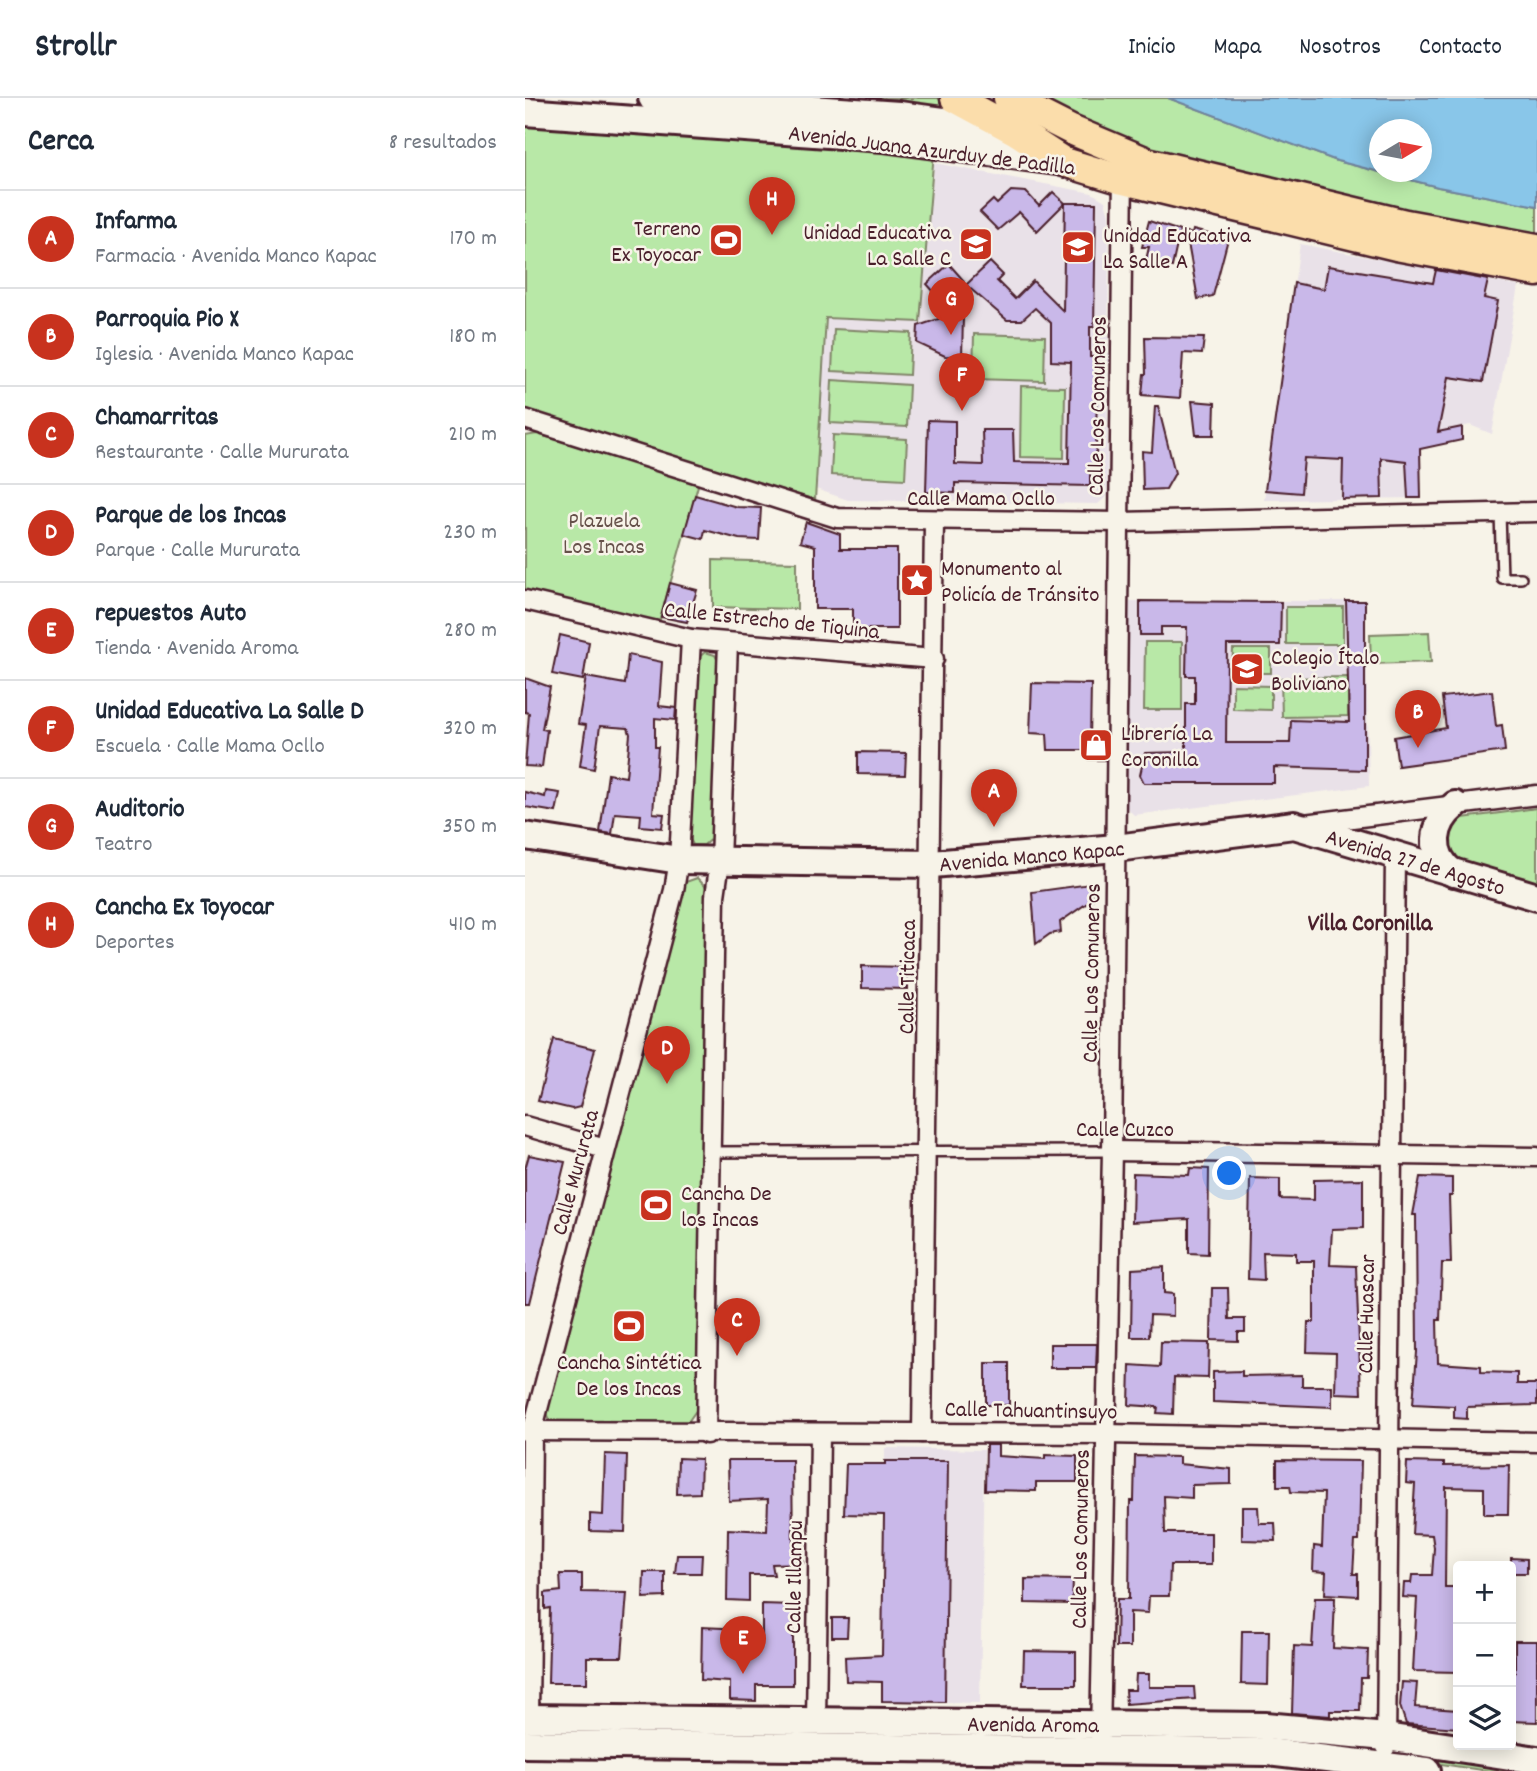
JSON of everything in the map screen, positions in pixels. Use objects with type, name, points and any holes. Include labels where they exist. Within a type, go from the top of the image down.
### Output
[{"type":"main road","points":[[955,98],[1016,131],[1064,162]]},
{"type":"main road","points":[[1008,98],[1071,130]]},
{"type":"main road","points":[[1064,162],[1055,145],[1061,134],[1071,130]]},
{"type":"main road","name":"Avenida Juana Azurduy de Padilla","points":[[1071,130],[1123,167],[1397,246],[1537,272]]},
{"type":"main road","name":"Avenida Juana Azurduy de Padilla","points":[[1064,162],[1123,167],[1537,248]]},
{"type":"street","name":"Avenida Juana Azurduy de Padilla","points":[[652,98],[899,115],[1016,131],[1071,130]]},
{"type":"street","name":"Avenida Juana Azurduy de Padilla","points":[[525,112],[883,138],[1064,162]]},
{"type":"street","name":"Calle Los Comuneros","points":[[1099,1749],[1112,1152],[1123,167]]},
{"type":"street","name":"Calle Mama Ocllo","points":[[525,419],[837,518],[934,522],[1119,522],[1537,512]]},
{"type":"street","name":"Calle Titicaca","points":[[922,1433],[932,864],[934,522]]},
{"type":"street","name":"Calle Estrecho de Tiquina","points":[[525,600],[691,639],[933,659]]},
{"type":"street","name":"Calle Mururata","points":[[527,1718],[529,1431],[679,860],[691,639]]},
{"type":"street","points":[[706,1434],[715,897],[720,861],[727,643]]},
{"type":"street","name":"Avenida Manco Kapac","points":[[525,836],[679,860],[932,864],[1116,848],[1537,795]]},
{"type":"street","points":[[1453,873],[1443,865],[1435,838],[1437,826],[1455,805]]},
{"type":"street","name":"Avenida 27 de Agosto","points":[[1294,825],[1537,897]]},
{"type":"street","name":"Calle Huascar","points":[[1386,1768],[1395,857]]},
{"type":"street","points":[[525,1126],[605,1149]]},
{"type":"street","name":"Calle Cuzco","points":[[1112,1152],[1537,1157]]},
{"type":"street","name":"Calle Tahuantinsuyo","points":[[529,1431],[1105,1434],[1537,1442]]},
{"type":"street","name":"Calle Illampu","points":[[815,1722],[820,1434]]},
{"type":"street","name":"Avenida Aroma","points":[[527,1718],[1100,1722],[1265,1726],[1386,1737],[1537,1760]]},
{"type":"street","name":"Avenida Aroma","points":[[525,1744],[1268,1752],[1427,1771]]},
{"type":"lane","points":[[1500,513],[1501,578],[1521,578]]},
{"type":"lane","name":"Calle Cuzco","points":[[712,1152],[1112,1152]]},
{"type":"shaded area","points":[[934,163],[1092,193],[1105,201],[1109,215],[1107,496],[1098,504],[848,500],[816,489],[826,318],[920,322]]},
{"type":"shaded area","points":[[1300,244],[1518,286],[1492,434],[1470,425],[1420,436],[1421,498],[1264,500]]},
{"type":"shaded area","name":"Colegio Ítalo Boliviano","points":[[1129,601],[1365,601],[1369,786],[1134,815],[1127,808]]},
{"type":"shaded area","points":[[885,1448],[984,1450],[980,1703],[882,1701]]},
{"type":"green space","points":[[811,98],[938,98],[971,115]]},
{"type":"green space","points":[[1031,98],[1168,98],[1337,161],[1369,169],[1369,182],[1419,182],[1537,206],[1537,237],[1487,230],[1132,146]]},
{"type":"green space","name":"Terreno Ex Toyocar","points":[[525,120],[934,152],[920,322],[826,318],[815,500],[525,410]]},
{"type":"green space","points":[[834,329],[911,333],[909,375],[832,371]]},
{"type":"green space","points":[[974,334],[1045,336],[1044,381],[973,379]]},
{"type":"green space","points":[[832,380],[909,385],[907,427],[830,423]]},
{"type":"green space","points":[[1021,386],[1065,387],[1064,458],[1020,457]]},
{"type":"green space","name":"Plazuela Los Incas","points":[[537,434],[699,482],[659,623],[525,590],[525,436]]},
{"type":"green space","points":[[833,435],[907,439],[905,479],[831,475]]},
{"type":"green space","points":[[713,560],[797,562],[797,609],[713,607]]},
{"type":"green space","points":[[1286,607],[1343,607],[1343,644],[1286,644]]},
{"type":"green space","points":[[1429,632],[1431,662],[1371,664],[1370,634]]},
{"type":"green space","points":[[1145,642],[1182,642],[1182,710],[1144,710]]},
{"type":"green space","points":[[1233,649],[1271,649],[1271,673],[1232,673]]},
{"type":"green space","points":[[705,652],[715,655],[718,661],[714,836],[704,845],[693,845],[687,833],[697,659]]},
{"type":"green space","points":[[1348,677],[1348,716],[1282,717],[1281,678]]},
{"type":"green space","points":[[1233,685],[1271,686],[1271,710],[1233,709]]},
{"type":"green space","points":[[1537,808],[1537,882],[1451,857],[1445,825],[1455,819]]},
{"type":"green space","points":[[697,878],[707,888],[697,1409],[688,1422],[557,1423],[550,1420],[546,1411],[683,883]]},
{"type":"green space","points":[[1401,1749],[1537,1771],[1488,1771],[1401,1758]]},
{"type":"water","points":[[1168,98],[1537,98],[1537,206],[1419,182],[1432,182],[1432,119],[1369,119],[1369,169],[1337,161]]},
{"type":"building","points":[[1011,191],[1026,192],[1039,206],[1053,192],[1065,203],[1037,231],[1019,212],[998,230],[980,212],[993,200],[997,204]]},
{"type":"building","points":[[1065,203],[1096,203],[1094,327],[1090,327],[1090,357],[1097,357],[1096,468],[1090,467],[1090,486],[955,483],[955,493],[926,492],[928,420],[955,421],[955,464],[983,465],[982,430],[1013,430],[1014,462],[1069,463],[1071,362],[1051,361],[1051,323],[1035,308],[1022,320],[1007,320],[966,285],[990,262],[1003,275],[997,281],[1015,299],[1033,281],[1063,311]]},
{"type":"building","points":[[1149,221],[1180,231],[1172,267],[1146,260],[1149,247],[1142,247]]},
{"type":"building","points":[[1193,230],[1228,239],[1213,296],[1198,299],[1186,232],[1192,234]]},
{"type":"building","points":[[949,264],[964,281],[942,301],[927,284]]},
{"type":"building","points":[[1328,266],[1433,283],[1436,270],[1488,280],[1484,298],[1498,301],[1483,382],[1449,377],[1438,432],[1462,427],[1462,440],[1420,449],[1421,498],[1408,498],[1406,461],[1381,458],[1382,498],[1342,499],[1343,460],[1304,458],[1301,493],[1265,490],[1294,283],[1324,289]]},
{"type":"building","points":[[947,316],[963,316],[962,357],[945,356],[917,343],[918,326]]},
{"type":"building","points":[[1145,337],[1204,338],[1202,354],[1183,353],[1180,398],[1142,395],[1146,374]]},
{"type":"building","points":[[1192,401],[1215,403],[1214,435],[1196,435]]},
{"type":"building","points":[[1155,406],[1158,406],[1175,473],[1166,489],[1143,490],[1142,451],[1152,452]]},
{"type":"building","points":[[695,495],[737,507],[761,508],[759,540],[739,539],[705,530],[703,539],[684,534]]},
{"type":"building","points":[[806,522],[840,534],[840,549],[897,549],[897,629],[853,629],[853,609],[815,609],[815,546],[800,542]]},
{"type":"building","points":[[670,583],[697,590],[687,622],[661,617]]},
{"type":"building","points":[[1140,601],[1281,602],[1280,645],[1227,645],[1226,743],[1290,743],[1291,720],[1349,722],[1346,601],[1365,601],[1365,770],[1274,767],[1274,783],[1144,783],[1140,775],[1145,753],[1186,752],[1186,704],[1195,704],[1195,676],[1186,676],[1187,627],[1161,627],[1161,635],[1140,635]]},
{"type":"building","points":[[560,635],[589,642],[583,680],[552,674]]},
{"type":"building","points":[[628,655],[662,662],[659,706],[676,708],[675,720],[655,718],[655,747],[658,747],[653,813],[664,814],[662,828],[640,826],[641,815],[615,813],[612,834],[600,832],[608,774],[626,777],[630,734],[628,728],[600,726],[594,769],[580,766],[586,725],[578,724],[586,677],[625,684]]},
{"type":"building","points":[[525,678],[550,687],[542,729],[547,730],[542,767],[525,766],[529,713],[525,712]]},
{"type":"building","points":[[1032,683],[1091,684],[1090,741],[1105,741],[1105,760],[1089,760],[1089,750],[1048,750],[1047,734],[1030,733]]},
{"type":"building","points":[[1492,691],[1496,726],[1502,725],[1505,751],[1398,766],[1394,737],[1446,728],[1442,697]]},
{"type":"building","points":[[858,752],[906,753],[905,775],[858,774]]},
{"type":"building","points":[[546,791],[560,793],[556,812],[525,807],[525,792],[545,797]]},
{"type":"building","points":[[1090,884],[1093,899],[1060,922],[1061,932],[1050,934],[1036,944],[1032,892]]},
{"type":"building","points":[[862,966],[908,967],[908,989],[862,988]]},
{"type":"building","points":[[554,1039],[595,1049],[580,1107],[572,1109],[538,1101]]},
{"type":"building","points":[[529,1155],[565,1162],[530,1303],[525,1303],[525,1169]]},
{"type":"building","points":[[1190,1168],[1209,1169],[1208,1254],[1189,1253],[1189,1219],[1132,1222],[1133,1173],[1189,1175]]},
{"type":"building","points":[[1420,1177],[1452,1178],[1452,1196],[1449,1196],[1451,1263],[1442,1263],[1440,1320],[1437,1320],[1438,1363],[1481,1366],[1481,1372],[1517,1373],[1517,1384],[1537,1384],[1537,1405],[1467,1407],[1467,1419],[1454,1418],[1454,1406],[1413,1404],[1417,1352],[1416,1215],[1413,1215]]},
{"type":"building","points":[[1250,1178],[1280,1179],[1280,1199],[1314,1200],[1314,1180],[1363,1179],[1363,1228],[1332,1229],[1330,1265],[1356,1266],[1361,1394],[1335,1393],[1336,1353],[1307,1352],[1308,1322],[1314,1322],[1314,1261],[1296,1261],[1296,1253],[1263,1252],[1264,1280],[1248,1279]]},
{"type":"building","points":[[1164,1267],[1164,1293],[1173,1294],[1173,1316],[1150,1315],[1149,1337],[1131,1337],[1132,1269]]},
{"type":"building","points":[[1212,1288],[1228,1288],[1229,1319],[1245,1319],[1245,1332],[1238,1332],[1238,1341],[1211,1340]]},
{"type":"building","points":[[1161,1342],[1209,1343],[1208,1378],[1174,1377],[1173,1414],[1157,1413],[1158,1407],[1129,1405],[1130,1365],[1160,1367]]},
{"type":"building","points":[[1050,1344],[1097,1344],[1096,1368],[1050,1368]]},
{"type":"building","points":[[986,1363],[1009,1363],[1009,1405],[986,1405]]},
{"type":"building","points":[[1242,1371],[1242,1376],[1302,1375],[1302,1386],[1332,1386],[1332,1407],[1213,1402],[1213,1372]]},
{"type":"building","points":[[986,1445],[998,1445],[998,1456],[1045,1459],[1045,1455],[1077,1456],[1077,1482],[1036,1482],[1036,1491],[985,1490]]},
{"type":"building","points":[[605,1454],[627,1455],[625,1532],[590,1531],[590,1514],[603,1515]]},
{"type":"building","points":[[1135,1456],[1179,1457],[1179,1464],[1231,1469],[1231,1484],[1192,1485],[1192,1498],[1164,1496],[1165,1533],[1211,1533],[1211,1565],[1170,1565],[1169,1596],[1149,1596],[1148,1613],[1130,1612],[1130,1647],[1116,1647],[1117,1599],[1129,1599],[1130,1501],[1134,1501]]},
{"type":"building","points":[[678,1458],[701,1459],[700,1493],[677,1494]]},
{"type":"building","points":[[728,1460],[792,1460],[793,1548],[803,1548],[803,1563],[772,1564],[774,1575],[749,1575],[749,1601],[727,1600],[728,1529],[767,1531],[768,1499],[729,1501]]},
{"type":"building","points":[[1277,1460],[1361,1461],[1359,1541],[1355,1541],[1353,1574],[1358,1574],[1358,1596],[1325,1594],[1326,1572],[1313,1571],[1314,1546],[1322,1547],[1324,1493],[1291,1492],[1290,1486],[1277,1486]]},
{"type":"building","points":[[885,1461],[948,1461],[945,1702],[882,1701],[882,1682],[846,1681],[845,1657],[882,1655],[884,1515],[844,1514],[846,1464],[885,1464]]},
{"type":"building","points":[[1407,1462],[1444,1463],[1444,1466],[1509,1465],[1508,1514],[1484,1514],[1484,1488],[1446,1487],[1445,1587],[1453,1587],[1453,1672],[1413,1671],[1417,1598],[1403,1597],[1404,1583],[1411,1583],[1412,1575],[1432,1575],[1434,1548],[1432,1535],[1412,1534],[1415,1484],[1406,1483]]},
{"type":"building","points":[[1242,1507],[1258,1507],[1259,1523],[1275,1523],[1276,1541],[1242,1540]]},
{"type":"building","points":[[677,1555],[702,1555],[701,1573],[675,1573]]},
{"type":"building","points":[[1511,1558],[1527,1559],[1527,1573],[1516,1573],[1516,1561],[1511,1561]]},
{"type":"building","points":[[644,1572],[665,1572],[665,1597],[643,1598]]},
{"type":"building","points":[[560,1574],[582,1574],[582,1592],[627,1593],[622,1657],[587,1657],[587,1683],[548,1683],[550,1608],[545,1609],[545,1593],[561,1591]]},
{"type":"building","points":[[1025,1579],[1073,1580],[1072,1604],[1025,1603]]},
{"type":"building","points":[[1315,1598],[1335,1598],[1333,1648],[1368,1650],[1367,1678],[1361,1678],[1360,1711],[1330,1711],[1330,1716],[1292,1713],[1294,1646],[1312,1647]]},
{"type":"building","points":[[762,1604],[793,1605],[793,1685],[756,1685],[756,1701],[730,1700],[730,1682],[701,1680],[702,1627],[723,1628],[762,1640]]},
{"type":"building","points":[[832,1618],[848,1618],[847,1637],[832,1637]]},
{"type":"building","points":[[1242,1631],[1269,1631],[1268,1685],[1241,1684]]},
{"type":"building","points":[[1516,1641],[1537,1641],[1537,1722],[1516,1721]]},
{"type":"building","points":[[1024,1651],[1076,1652],[1076,1685],[1023,1685]]},
{"type":"building","points":[[1136,1674],[1149,1674],[1149,1687],[1194,1687],[1195,1699],[1126,1704],[1125,1690],[1135,1690]]},
{"type":"building","points":[[1402,1682],[1417,1683],[1415,1707],[1453,1710],[1453,1728],[1406,1724],[1400,1706]]},
{"type":"place","name":"Cancha Ex Toyocar","points":[[772,235]]},
{"type":"place","name":"Terreno Ex Toyocar","points":[[726,240]]},
{"type":"place","name":"Unidad Educativa La Salle C","points":[[976,244]]},
{"type":"place","name":"Unidad Educativa La Salle A","points":[[1078,247]]},
{"type":"place","name":"Auditorio","points":[[951,335]]},
{"type":"place","name":"Unidad Educativa La Salle D","points":[[962,411]]},
{"type":"place","name":"Monumento al Policía de Tránsito","points":[[917,580]]},
{"type":"place","name":"Colegio Ítalo Boliviano","points":[[1247,669]]},
{"type":"place","name":"Librería La Coronilla","points":[[1096,745]]},
{"type":"place","name":"Parroquia Pio X","points":[[1418,748]]},
{"type":"place","name":"Infarma","points":[[994,827]]},
{"type":"place","name":"Parque de los Incas","points":[[667,1084]]},
{"type":"place","name":"Cancha De los Incas","points":[[656,1205]]},
{"type":"place","name":"Cancha Sintética De los Incas","points":[[629,1326]]},
{"type":"place","name":"Chamarritas","points":[[737,1356]]},
{"type":"place","name":"repuestos Auto","points":[[743,1674]]},
{"type":"district","name":"Villa Coronilla","points":[[1370,922]]}]
